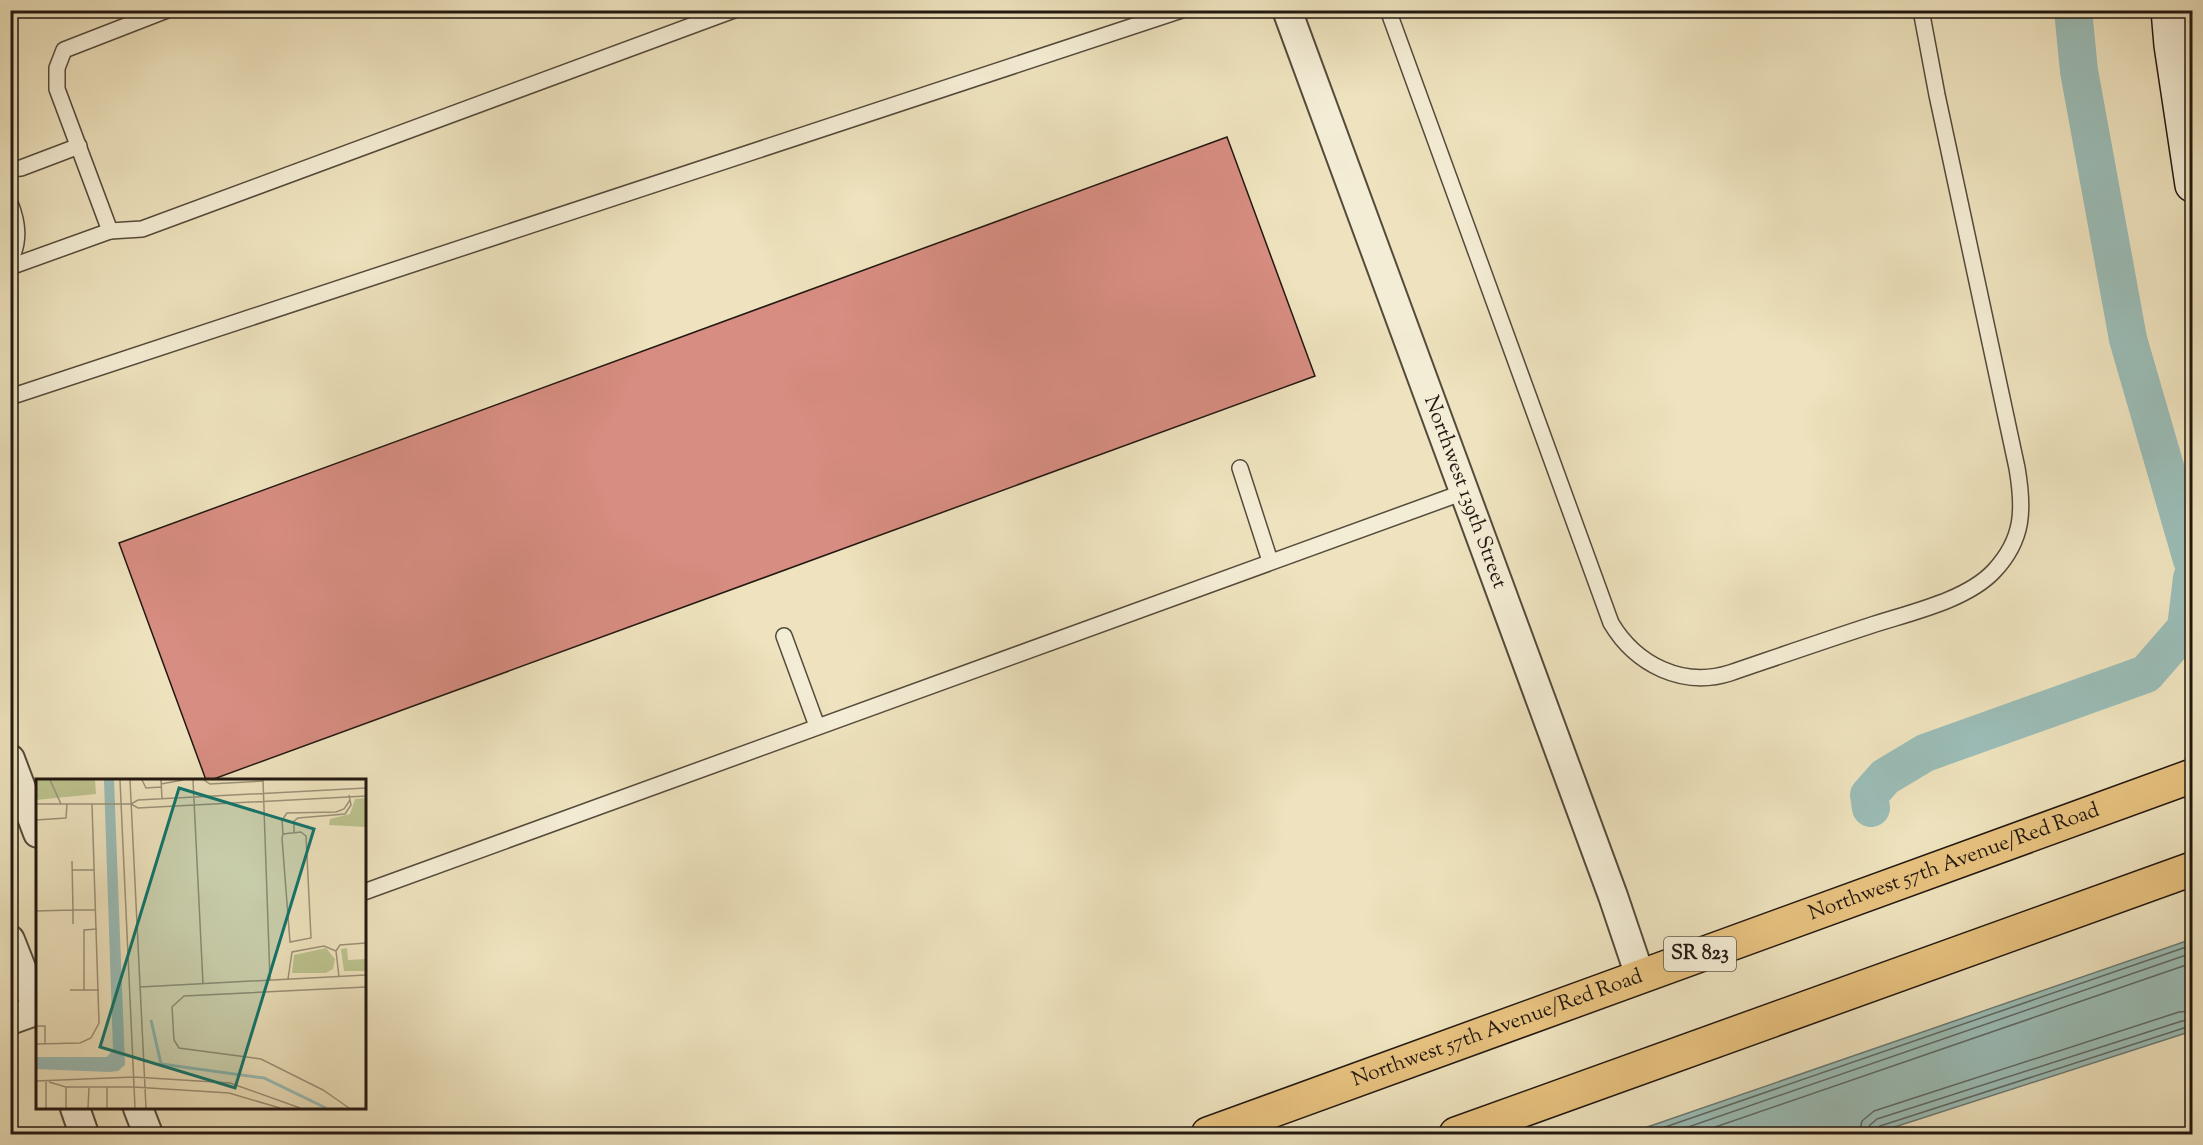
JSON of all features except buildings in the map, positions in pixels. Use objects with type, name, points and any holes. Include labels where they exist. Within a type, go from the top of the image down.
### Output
[{"type":"main road","points":[[2169,10],[2171,45],[2193,185]]},
{"type":"main road","name":"Northwest 57th Avenue/Red Road","points":[[1208,1134],[2193,776]]},
{"type":"main road","points":[[1456,1134],[2193,869]]},
{"type":"street","name":"Northwest 139th Street","points":[[1287,10],[1640,976]]},
{"type":"street","points":[[10,759],[36,828]]},
{"type":"street","points":[[10,940],[36,1007]]},
{"type":"street","points":[[10,1020],[36,1010]]},
{"type":"street","points":[[76,1109],[84,1134]]},
{"type":"street","points":[[139,1109],[148,1134]]},
{"type":"lane","points":[[110,231],[57,89],[57,68],[64,50],[167,10]]},
{"type":"lane","points":[[10,267],[110,231],[142,229],[734,10]]},
{"type":"lane","points":[[10,397],[1182,10]]},
{"type":"lane","points":[[1388,10],[1611,623],[1627,645],[1654,666],[1686,678],[1703,678],[1730,673],[1968,591],[1995,570],[2015,539],[2022,513],[2017,468],[1936,95],[1921,10]]},
{"type":"lane","points":[[10,169],[21,168],[78,146]]},
{"type":"lane","points":[[10,202],[18,227],[17,246],[10,261]]},
{"type":"lane","points":[[1240,468],[1270,561]]},
{"type":"lane","points":[[366,891],[1464,492]]},
{"type":"lane","points":[[784,636],[817,726]]},
{"type":"water","points":[[2192,939],[2192,1033],[2186,1033],[1873,1134],[1627,1134]]},
{"type":"waterway","points":[[2073,10],[2079,71],[2128,339],[2192,560]]},
{"type":"waterway","points":[[1871,808],[1869,795],[1885,777],[1925,753],[2146,674],[2186,628],[2192,578]]}]
